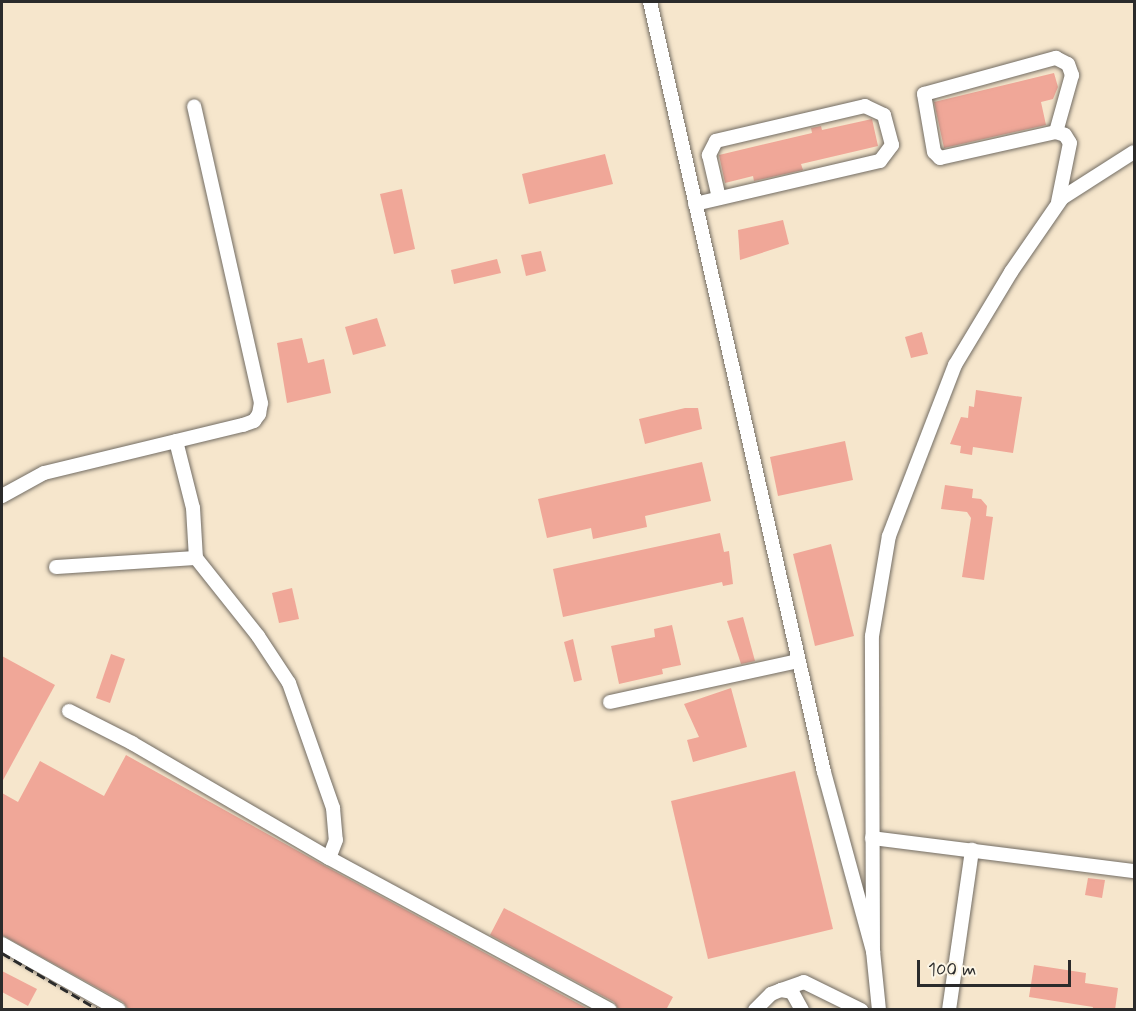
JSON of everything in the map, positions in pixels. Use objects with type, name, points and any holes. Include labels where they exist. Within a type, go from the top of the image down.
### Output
[{"type":"street","points":[[650,2],[798,661],[851,880],[873,951]]},
{"type":"street","points":[[879,1010],[873,951],[872,636],[889,536],[964,348],[1058,202],[1070,143],[1065,135],[1056,132],[940,158],[934,152],[924,94],[1056,58],[1068,64],[1072,75],[1056,132]]},
{"type":"street","points":[[2,496],[44,473],[254,421],[261,403],[194,106]]},
{"type":"street","points":[[695,204],[880,161],[892,145],[884,115],[865,106],[716,141],[709,155],[719,198]]},
{"type":"street","points":[[1058,202],[1134,152]]},
{"type":"street","points":[[176,441],[194,508],[196,558],[258,636],[290,683],[333,808],[336,840],[329,858]]},
{"type":"street","points":[[56,567],[196,558]]},
{"type":"street","points":[[610,702],[798,661]]},
{"type":"street","points":[[69,711],[132,743],[329,858],[610,1010]]},
{"type":"street","points":[[872,838],[1134,871]]},
{"type":"street","points":[[949,1010],[972,850]]},
{"type":"street","points":[[2,944],[119,1010]]},
{"type":"street","points":[[755,1010],[771,994],[804,982],[861,1010]]},
{"type":"street","points":[[781,990],[792,992],[802,1010]]},
{"type":"building","points":[[1054,73],[1058,87],[1053,99],[1041,102],[1046,125],[944,148],[934,102]]},
{"type":"building","points":[[872,119],[878,146],[801,164],[803,170],[754,181],[753,176],[725,183],[719,155],[812,133],[811,128],[821,126],[822,130]]},
{"type":"building","points":[[605,154],[613,184],[529,204],[522,174]]},
{"type":"building","points":[[402,189],[415,249],[394,254],[380,194]]},
{"type":"building","points":[[783,220],[789,244],[740,260],[738,230]]},
{"type":"building","points":[[541,251],[546,271],[526,276],[521,255]]},
{"type":"building","points":[[497,259],[501,273],[454,284],[451,270]]},
{"type":"building","points":[[377,318],[386,346],[353,355],[345,327]]},
{"type":"building","points":[[922,332],[928,354],[911,358],[905,337]]},
{"type":"building","points":[[302,338],[308,363],[324,359],[331,393],[287,403],[277,343]]},
{"type":"building","points":[[976,390],[1022,397],[1013,453],[973,447],[972,455],[960,453],[961,446],[950,444],[961,417],[968,418],[969,406],[974,407]]},
{"type":"building","points":[[685,408],[698,408],[702,429],[645,444],[639,419]]},
{"type":"building","points":[[845,441],[853,480],[778,496],[770,457]]},
{"type":"building","points":[[702,462],[711,501],[645,516],[647,527],[593,539],[591,528],[547,538],[538,499]]},
{"type":"building","points":[[945,485],[973,489],[972,498],[981,499],[987,506],[986,516],[993,517],[984,580],[962,577],[971,518],[967,512],[941,509]]},
{"type":"building","points":[[720,533],[724,552],[729,551],[733,584],[723,586],[722,582],[563,617],[553,569]]},
{"type":"building","points":[[831,544],[854,636],[815,646],[793,554]]},
{"type":"building","points":[[292,588],[299,619],[279,623],[272,593]]},
{"type":"building","points":[[743,617],[755,661],[741,664],[727,621]]},
{"type":"building","points":[[672,625],[681,665],[662,669],[663,674],[619,684],[611,646],[655,637],[654,629]]},
{"type":"building","points":[[573,639],[582,680],[574,682],[564,642]]},
{"type":"building","points":[[111,654],[125,659],[110,703],[96,698]]},
{"type":"building","points":[[2,656],[55,685],[2,782]]},
{"type":"building","points":[[731,688],[747,747],[693,762],[687,740],[699,737],[684,704]]},
{"type":"building","points":[[126,755],[590,1010],[129,1010],[123,1002],[2,935],[2,793],[18,802],[40,761],[104,796]]},
{"type":"building","points":[[795,771],[833,929],[708,959],[671,801]]},
{"type":"building","points":[[1088,878],[1105,880],[1102,898],[1085,895]]},
{"type":"building","points":[[504,908],[673,997],[666,1010],[619,1010],[614,1002],[490,935]]},
{"type":"building","points":[[1034,965],[1086,973],[1085,983],[1118,988],[1115,1010],[1092,1010],[1093,1007],[1029,997]]},
{"type":"building","points":[[2,971],[37,989],[28,1006],[2,992]]},
{"type":"railway","points":[[2,953],[99,1010]]}]
